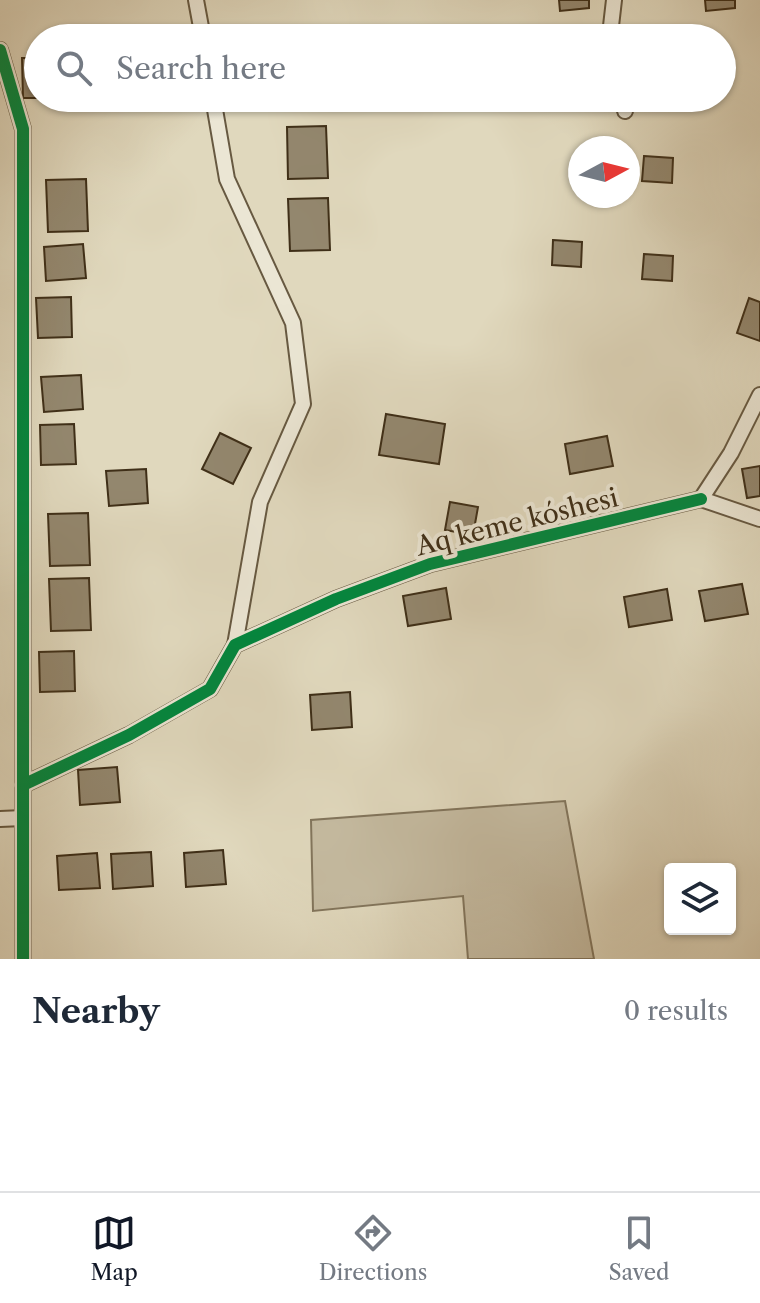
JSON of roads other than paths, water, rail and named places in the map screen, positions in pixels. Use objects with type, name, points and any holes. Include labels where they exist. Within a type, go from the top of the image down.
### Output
[{"type":"street","points":[[196,0],[200,24]]},
{"type":"street","points":[[611,24],[614,0]]},
{"type":"street","points":[[0,50],[23,129],[23,959]]},
{"type":"street","points":[[23,785],[129,735],[210,689],[235,645],[260,502],[303,404],[293,323],[227,179],[215,112]]},
{"type":"street","points":[[760,395],[731,453],[701,499],[760,519]]},
{"type":"street","name":"Aq keme kóshesi","points":[[235,645],[336,599],[430,564],[701,499]]},
{"type":"street","points":[[0,819],[23,818]]}]
